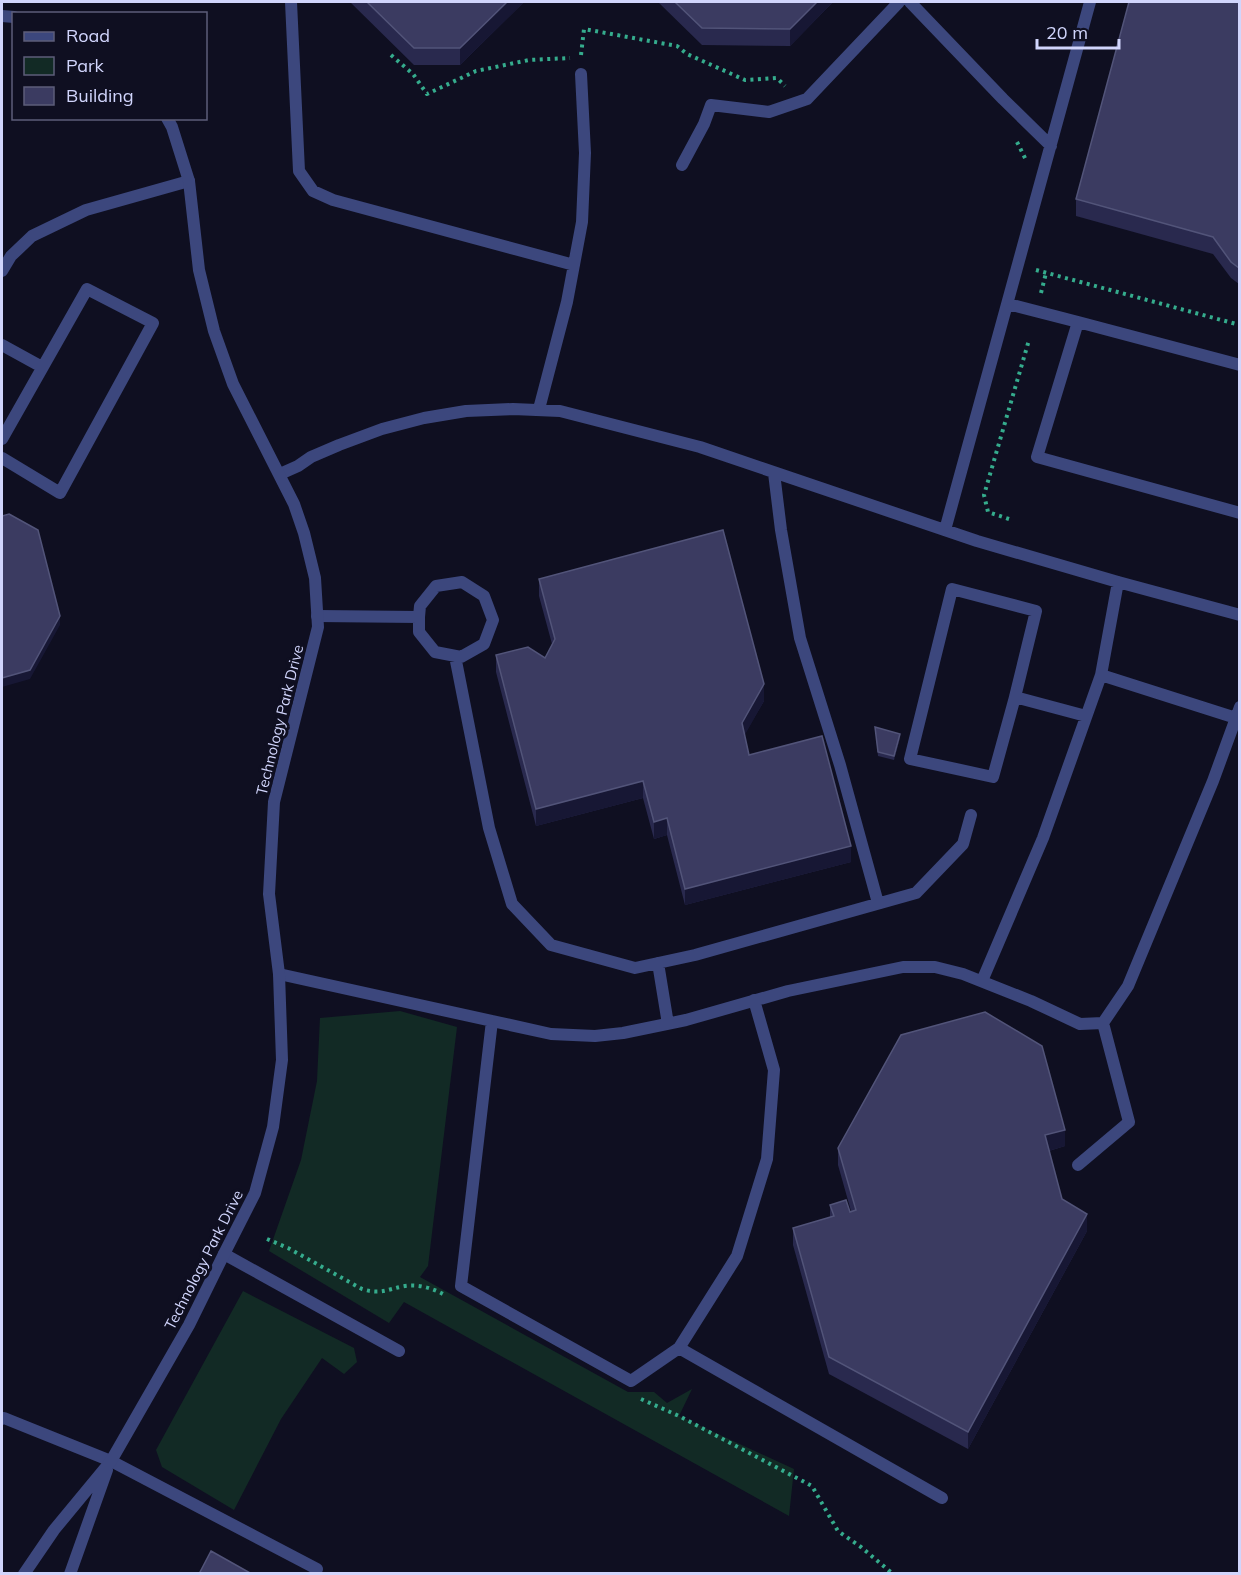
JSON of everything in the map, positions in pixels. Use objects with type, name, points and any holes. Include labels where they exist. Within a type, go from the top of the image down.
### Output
[{"type":"street","points":[[291,2],[299,171],[313,191],[333,200],[574,265]]},
{"type":"street","points":[[682,165],[704,124],[711,105],[769,112],[807,99],[899,2]]},
{"type":"street","points":[[910,2],[1051,146]]},
{"type":"street","points":[[945,530],[1090,2]]},
{"type":"street","points":[[538,409],[567,302],[582,222],[585,153],[581,74]]},
{"type":"street","name":"Technology Park Drive","points":[[24,1574],[54,1530],[111,1461],[189,1325],[255,1192],[273,1127],[282,1060],[279,974],[269,894],[274,802],[318,627],[315,578],[294,504],[233,384],[214,331],[199,270],[189,181],[168,120]]},
{"type":"street","points":[[2,271],[11,256],[32,236],[86,210],[189,181]]},
{"type":"street","points":[[2,439],[87,289],[153,323],[60,493],[2,458]]},
{"type":"street","points":[[1008,304],[1239,365]]},
{"type":"street","points":[[1078,322],[1037,457],[1239,513]]},
{"type":"street","points":[[2,345],[42,367]]},
{"type":"street","points":[[280,474],[322,452],[403,423],[466,411],[538,409],[560,411],[700,447],[945,530],[1118,582],[1239,615]]},
{"type":"street","points":[[774,473],[784,552],[800,638],[840,765],[878,903]]},
{"type":"street","points":[[462,582],[484,596],[493,620],[484,644],[461,657],[435,652],[419,632],[419,617],[420,606],[436,586],[462,582]]},
{"type":"street","points":[[982,981],[1043,838],[1101,675],[1118,582]]},
{"type":"street","points":[[952,589],[1036,611],[1015,697],[993,777],[910,759],[952,589]]},
{"type":"street","points":[[317,616],[419,617]]},
{"type":"street","points":[[455,656],[489,828],[512,904],[550,945],[635,968],[695,955],[916,893],[963,844],[971,814]]},
{"type":"street","points":[[1078,1165],[1129,1122],[1103,1023],[1128,986],[1213,781],[1238,712],[1101,675]]},
{"type":"street","points":[[1015,697],[1086,716]]},
{"type":"street","points":[[658,963],[668,1024]]},
{"type":"street","points":[[279,974],[551,1034],[595,1036],[623,1034],[668,1024],[788,991],[903,967],[935,967],[982,981],[1080,1024],[1103,1023]]},
{"type":"street","points":[[492,1021],[460,1286],[631,1381],[679,1348],[738,1256],[767,1159],[774,1070],[754,1000]]},
{"type":"street","points":[[224,1254],[399,1351]]},
{"type":"street","points":[[679,1348],[942,1498]]},
{"type":"street","points":[[2,1417],[111,1461],[317,1569]]},
{"type":"street","name":"Technology Park Drive","points":[[70,1574],[111,1461]]},
{"type":"path","points":[[1014,138],[1028,165]]},
{"type":"path","points":[[1036,270],[1239,325]]},
{"type":"path","points":[[1040,298],[1046,273]]},
{"type":"path","points":[[1009,519],[988,512],[984,495],[1029,340]]},
{"type":"green space","points":[[400,1011],[457,1027],[428,1266],[420,1277],[628,1392],[654,1392],[667,1403],[692,1389],[679,1416],[794,1469],[789,1516],[404,1302],[389,1323],[269,1251],[301,1160],[317,1081],[320,1018]]},
{"type":"green space","points":[[243,1291],[354,1348],[357,1362],[344,1374],[322,1358],[281,1419],[234,1510],[162,1467],[156,1450]]},
{"type":"building","points":[[367,2],[507,2],[460,48],[414,48]]},
{"type":"building","points":[[675,2],[817,2],[790,29],[702,28]]},
{"type":"building","points":[[1129,2],[1239,2],[1239,268],[1231,262],[1213,237],[1076,199]]},
{"type":"building","points":[[9,514],[38,530],[60,616],[30,670],[2,678],[2,516]]},
{"type":"building","points":[[723,530],[764,684],[742,723],[749,755],[822,736],[851,846],[685,889],[667,818],[654,822],[643,781],[536,809],[496,655],[528,647],[545,658],[555,639],[539,579]]},
{"type":"building","points":[[875,727],[900,734],[894,756],[878,752]]},
{"type":"building","points":[[985,1012],[1042,1046],[1065,1130],[1045,1135],[1062,1199],[1087,1214],[968,1432],[829,1357],[793,1228],[834,1216],[830,1205],[846,1200],[850,1212],[856,1210],[838,1148],[901,1035]]},
{"type":"building","points":[[211,1551],[252,1574],[199,1574]]}]
